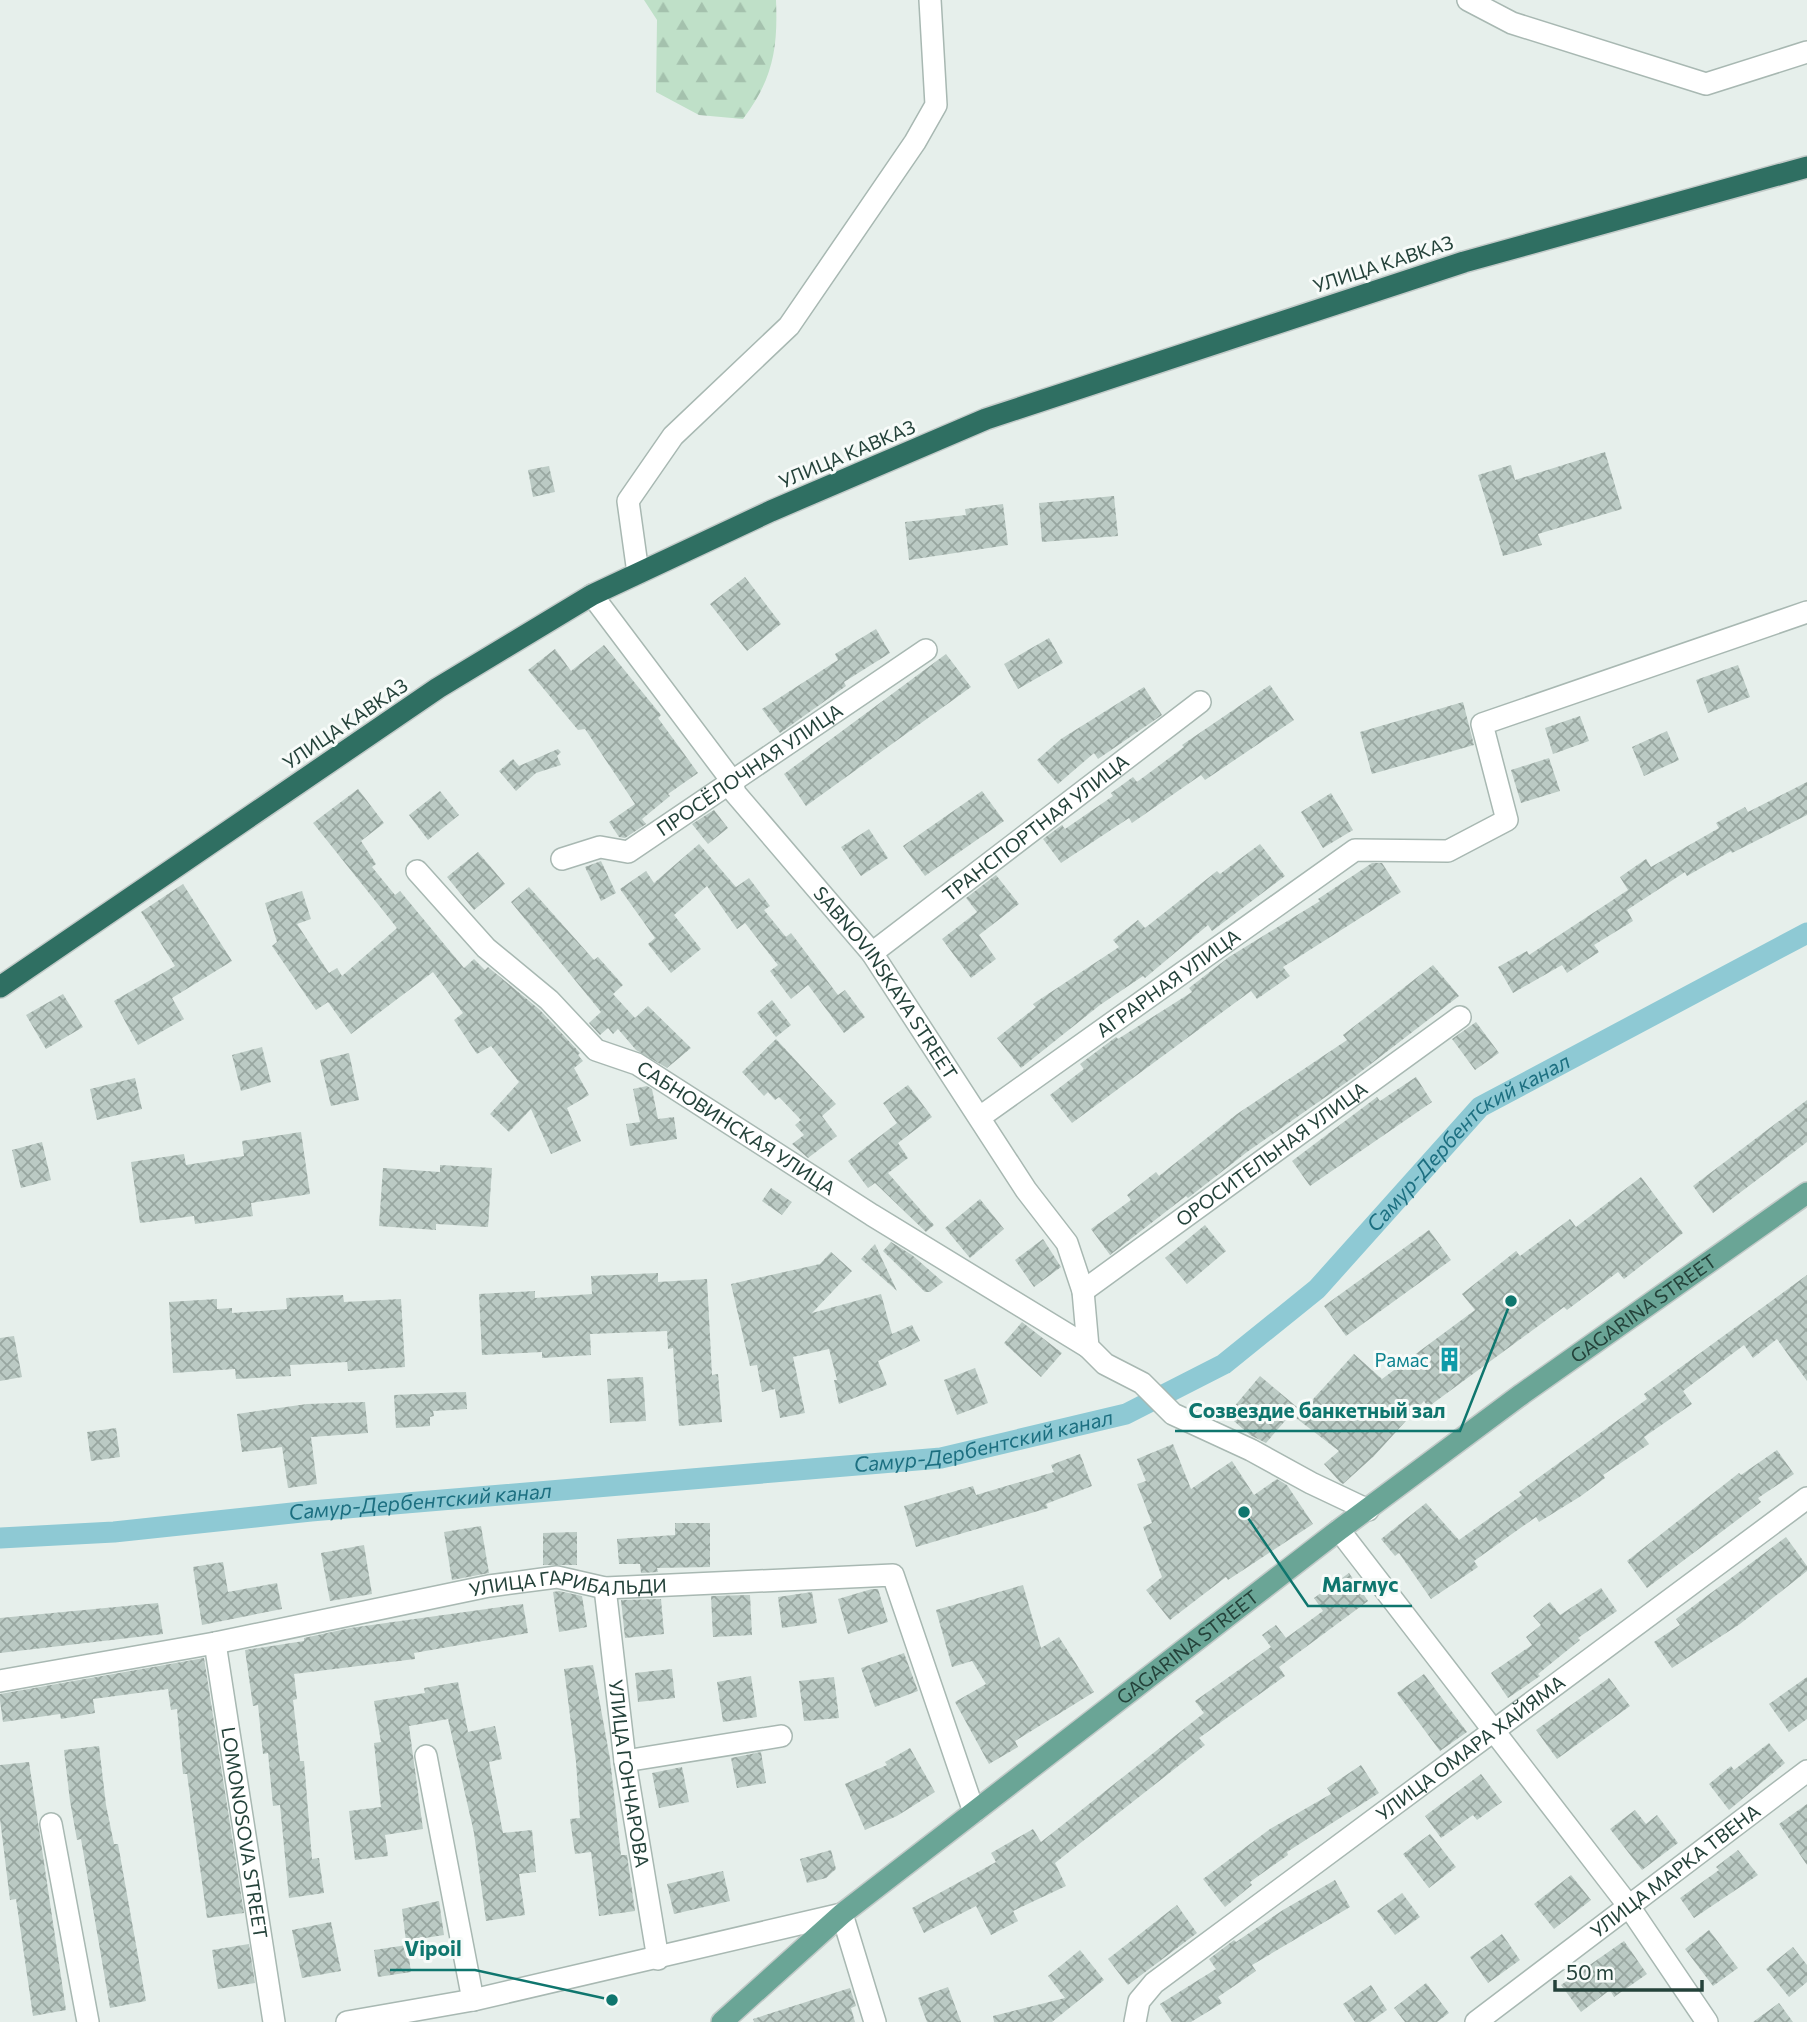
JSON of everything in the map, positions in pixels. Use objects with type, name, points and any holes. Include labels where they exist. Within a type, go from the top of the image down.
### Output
[{"type":"highway","name":"УЛИЦА КАВКАЗ","points":[[0,987],[438,688],[592,596],[771,511],[986,419],[1464,262],[1807,167]]},
{"type":"main road","name":"GAGARINA STREET","points":[[722,2022],[842,1914],[1339,1530],[1522,1394],[1807,1193]]},
{"type":"street","points":[[638,573],[628,501],[673,436],[789,326],[864,219],[936,106],[930,0]]},
{"type":"street","points":[[1468,0],[1511,23],[1706,84],[1807,52]]},
{"type":"street","name":"SABNOVINSKAYA STREET","points":[[592,596],[732,781],[735,793],[872,953],[1026,1190],[1067,1243],[1083,1291],[1088,1347]]},
{"type":"street","name":"АГРАРНАЯ УЛИЦА","points":[[980,1117],[1354,850],[1448,851],[1507,820],[1482,724],[1807,612]]},
{"type":"street","name":"ПРОСЁЛОЧНАЯ УЛИЦА","points":[[562,859],[600,847],[628,852],[926,650]]},
{"type":"street","name":"ТРАНСПОРТНАЯ УЛИЦА","points":[[872,953],[1200,702]]},
{"type":"street","name":"САБНОВИНСКАЯ УЛИЦА","points":[[417,871],[486,948],[549,1000],[596,1050],[637,1064],[872,1215],[1088,1347]]},
{"type":"street","name":"ОРОСИТЕЛЬНАЯ УЛИЦА","points":[[1083,1291],[1460,1017]]},
{"type":"street","points":[[1088,1347],[1105,1364],[1142,1383],[1173,1414],[1251,1450],[1368,1510]]},
{"type":"street","name":"УЛИЦА ОМАРА ХАЙЯМА","points":[[1135,2022],[1139,2001],[1154,1983],[1807,1499]]},
{"type":"street","points":[[1339,1530],[1628,1905],[1707,2022]]},
{"type":"street","name":"УЛИЦА ГАРИБАЛЬДИ","points":[[0,1681],[215,1643],[489,1586],[557,1577],[605,1588],[893,1575],[974,1812]]},
{"type":"street","name":"УЛИЦА ГОНЧАРОВА","points":[[605,1588],[625,1761],[658,1959]]},
{"type":"street","name":"LOMONOSOVA STREET","points":[[215,1643],[274,2022]]},
{"type":"street","points":[[625,1761],[780,1736]]},
{"type":"street","points":[[426,1756],[474,2000]]},
{"type":"street","name":"УЛИЦА МАРКА ТВЕНА","points":[[1476,2022],[1807,1771]]},
{"type":"street","points":[[51,1824],[88,2022]]},
{"type":"street","points":[[347,2022],[474,2000],[842,1914],[875,2022]]},
{"type":"green space","points":[[644,0],[776,0],[776,34],[772,63],[761,90],[743,119],[699,115],[656,92],[657,20]]},
{"type":"building","points":[[1605,452],[1622,509],[1538,534],[1542,545],[1503,556],[1478,475],[1511,465],[1515,480]]},
{"type":"building","points":[[549,466],[555,492],[533,497],[528,470]]},
{"type":"building","points":[[1114,496],[1118,536],[1042,542],[1039,503]]},
{"type":"building","points":[[1003,504],[1008,545],[909,560],[905,522],[966,515],[965,509]]},
{"type":"building","points":[[745,577],[781,624],[747,651],[710,604]]},
{"type":"building","points":[[876,629],[890,653],[844,682],[846,686],[780,733],[762,709],[838,660],[835,654]]},
{"type":"building","points":[[1049,638],[1063,663],[1018,689],[1004,664]]},
{"type":"building","points":[[604,645],[661,715],[658,718],[698,773],[668,794],[670,796],[642,819],[646,824],[625,838],[619,837],[609,822],[635,804],[585,729],[578,730],[528,670],[555,649],[571,671]]},
{"type":"building","points":[[946,654],[971,687],[806,806],[784,774]]},
{"type":"building","points":[[1738,665],[1750,697],[1708,713],[1696,680]]},
{"type":"building","points":[[1270,685],[1294,720],[1205,780],[1201,775],[1132,823],[1129,818],[1061,863],[1043,839],[1062,825],[1065,829],[1113,796],[1111,793],[1133,777],[1137,782],[1184,747],[1182,745]]},
{"type":"building","points":[[1144,687],[1162,715],[1098,759],[1094,753],[1058,784],[1037,760],[1061,739]]},
{"type":"building","points":[[1463,702],[1474,745],[1372,774],[1360,732]]},
{"type":"building","points":[[1580,716],[1589,741],[1553,754],[1545,728]]},
{"type":"building","points":[[1667,731],[1679,760],[1644,776],[1632,747]]},
{"type":"building","points":[[558,749],[561,752],[557,756],[561,765],[536,773],[516,791],[499,771],[513,759],[519,766]]},
{"type":"building","points":[[1549,758],[1560,791],[1521,803],[1511,770]]},
{"type":"building","points":[[1807,782],[1807,815],[1732,853],[1731,851],[1687,876],[1685,872],[1627,910],[1633,921],[1594,945],[1599,952],[1567,973],[1562,965],[1513,993],[1498,967],[1527,951],[1529,955],[1628,890],[1620,877],[1646,859],[1651,867],[1719,828],[1716,823],[1745,807],[1748,812]]},
{"type":"building","points":[[358,789],[384,823],[361,841],[376,864],[372,867],[395,895],[400,891],[464,968],[474,959],[485,970],[488,967],[540,1010],[580,1053],[578,1055],[583,1061],[574,1068],[589,1095],[567,1108],[581,1141],[551,1154],[531,1109],[509,1132],[490,1114],[519,1082],[491,1046],[477,1054],[454,1020],[463,1013],[433,972],[351,1034],[328,1002],[316,1010],[272,946],[277,942],[265,903],[302,891],[311,919],[297,924],[329,973],[337,968],[342,976],[397,928],[313,823]]},
{"type":"building","points":[[440,791],[459,815],[428,840],[409,815]]},
{"type":"building","points":[[982,791],[1004,821],[925,876],[903,846]]},
{"type":"building","points":[[1331,793],[1353,830],[1323,848],[1301,812]]},
{"type":"building","points":[[714,810],[728,828],[708,844],[692,824]]},
{"type":"building","points":[[869,829],[888,858],[861,876],[841,847]]},
{"type":"building","points":[[699,844],[736,887],[749,878],[770,906],[764,910],[786,937],[791,933],[838,995],[845,990],[865,1017],[844,1033],[808,985],[791,999],[770,971],[778,965],[745,923],[737,929],[707,886],[674,915],[701,949],[671,973],[648,944],[655,938],[620,889],[646,871],[654,883]]},
{"type":"building","points":[[1260,844],[1285,876],[1212,931],[1208,925],[1145,978],[1143,976],[1100,1005],[1021,1068],[997,1038],[1036,1007],[1033,1004],[1119,947],[1113,940],[1138,920],[1145,928],[1217,871],[1220,874]]},
{"type":"building","points":[[478,852],[505,884],[474,910],[447,877]]},
{"type":"building","points":[[601,861],[616,893],[601,901],[585,867]]},
{"type":"building","points":[[1372,863],[1382,863],[1401,892],[1283,967],[1290,976],[1257,999],[1251,991],[1072,1123],[1050,1095],[1084,1069],[1080,1064],[1116,1037],[1118,1039],[1192,992],[1189,988],[1229,957],[1320,901],[1318,899]]},
{"type":"building","points":[[996,875],[1019,904],[979,935],[996,959],[971,978],[942,939],[977,912],[966,898]]},
{"type":"building","points":[[183,884],[232,961],[172,998],[184,1019],[138,1045],[114,1001],[175,966],[141,912]]},
{"type":"building","points":[[529,887],[594,960],[598,957],[623,985],[613,994],[635,1018],[648,1006],[691,1048],[667,1068],[636,1050],[618,1029],[613,1034],[608,1028],[600,1035],[589,1023],[601,1012],[511,902]]},
{"type":"building","points":[[1433,965],[1459,996],[1354,1077],[1247,1152],[1188,1198],[1186,1196],[1110,1255],[1091,1229],[1131,1200],[1127,1195],[1156,1172],[1159,1176],[1237,1114],[1347,1040],[1343,1035]]},
{"type":"building","points":[[63,994],[83,1027],[46,1049],[26,1015]]},
{"type":"building","points":[[772,1000],[791,1025],[776,1037],[757,1013]]},
{"type":"building","points":[[1476,1022],[1499,1053],[1475,1070],[1452,1039]]},
{"type":"building","points":[[776,1039],[836,1104],[822,1116],[837,1136],[808,1158],[792,1144],[804,1135],[795,1125],[801,1120],[779,1097],[775,1100],[768,1092],[764,1096],[742,1072]]},
{"type":"building","points":[[262,1047],[271,1082],[241,1091],[232,1055]]},
{"type":"building","points":[[349,1053],[359,1100],[331,1106],[320,1060]]},
{"type":"building","points":[[1416,1077],[1432,1102],[1310,1186],[1292,1161],[1377,1097],[1380,1101]]},
{"type":"building","points":[[135,1078],[142,1109],[97,1120],[90,1089]]},
{"type":"building","points":[[908,1085],[932,1117],[898,1143],[908,1158],[888,1173],[934,1225],[926,1232],[875,1183],[868,1188],[848,1161],[897,1123],[883,1103]]},
{"type":"building","points":[[647,1086],[652,1089],[658,1119],[674,1117],[677,1139],[630,1146],[626,1124],[640,1122],[633,1089]]},
{"type":"building","points":[[1807,1100],[1807,1142],[1713,1213],[1693,1186]]},
{"type":"building","points":[[301,1132],[310,1194],[251,1203],[253,1216],[195,1224],[194,1216],[140,1223],[131,1162],[184,1154],[186,1165],[244,1156],[242,1141]]},
{"type":"building","points":[[42,1142],[51,1180],[21,1188],[12,1150]]},
{"type":"building","points":[[440,1165],[492,1168],[488,1227],[436,1224],[436,1230],[379,1226],[383,1168],[440,1172]]},
{"type":"building","points":[[1641,1177],[1683,1233],[1624,1279],[1618,1272],[1567,1310],[1564,1307],[1428,1407],[1424,1401],[1374,1456],[1343,1484],[1340,1482],[1324,1464],[1339,1451],[1296,1418],[1354,1354],[1382,1379],[1475,1310],[1462,1294],[1516,1251],[1520,1256],[1570,1219],[1576,1227]]},
{"type":"building","points":[[771,1188],[792,1202],[782,1215],[762,1201]]},
{"type":"building","points":[[980,1199],[1004,1229],[970,1258],[945,1228]]},
{"type":"building","points":[[1205,1225],[1226,1251],[1187,1284],[1165,1258]]},
{"type":"building","points":[[1429,1230],[1451,1260],[1346,1336],[1324,1306]]},
{"type":"building","points":[[1043,1239],[1061,1267],[1034,1287],[1015,1260]]},
{"type":"building","points":[[891,1242],[912,1255],[943,1282],[930,1292],[925,1292],[883,1251]]},
{"type":"building","points":[[875,1244],[897,1291],[861,1259]]},
{"type":"building","points":[[831,1252],[852,1271],[812,1313],[881,1294],[892,1334],[912,1325],[920,1341],[878,1361],[887,1385],[839,1404],[834,1380],[837,1380],[829,1349],[793,1357],[805,1413],[780,1418],[775,1389],[762,1392],[757,1365],[750,1366],[731,1284],[820,1264]]},
{"type":"building","points":[[658,1273],[658,1282],[707,1279],[712,1375],[718,1374],[722,1422],[679,1426],[673,1348],[668,1349],[667,1331],[590,1334],[591,1355],[542,1358],[542,1352],[482,1355],[479,1294],[535,1291],[535,1298],[592,1294],[591,1276]]},
{"type":"building","points":[[1807,1275],[1807,1381],[1777,1339],[1753,1358],[1744,1345],[1683,1391],[1692,1404],[1644,1437],[1649,1444],[1603,1475],[1605,1478],[1581,1496],[1539,1522],[1536,1517],[1474,1561],[1478,1567],[1431,1599],[1399,1553],[1395,1556],[1381,1539],[1426,1503],[1459,1540],[1522,1495],[1519,1492],[1647,1399],[1644,1394]]},
{"type":"building","points":[[343,1295],[344,1302],[401,1299],[405,1367],[348,1371],[347,1362],[290,1365],[291,1376],[236,1379],[235,1369],[173,1373],[169,1302],[217,1299],[217,1309],[232,1308],[232,1313],[287,1309],[286,1298]]},
{"type":"building","points":[[1022,1322],[1062,1353],[1041,1377],[1004,1343]]},
{"type":"building","points":[[14,1336],[22,1377],[0,1381],[0,1338]]},
{"type":"building","points":[[975,1368],[988,1403],[957,1415],[944,1380]]},
{"type":"building","points":[[1260,1376],[1297,1407],[1266,1443],[1250,1435],[1227,1415]]},
{"type":"building","points":[[643,1377],[646,1421],[610,1423],[607,1379]]},
{"type":"building","points":[[466,1392],[467,1409],[433,1411],[430,1426],[396,1428],[394,1395]]},
{"type":"building","points":[[365,1402],[368,1433],[311,1437],[317,1484],[288,1488],[282,1447],[242,1452],[237,1414],[307,1404]]},
{"type":"building","points":[[116,1428],[120,1457],[91,1461],[87,1432]]},
{"type":"building","points":[[1173,1444],[1191,1489],[1232,1461],[1254,1495],[1277,1479],[1287,1485],[1313,1524],[1228,1580],[1226,1577],[1170,1620],[1146,1590],[1162,1577],[1143,1527],[1152,1523],[1137,1484],[1146,1481],[1137,1459]]},
{"type":"building","points":[[1777,1450],[1794,1474],[1758,1498],[1761,1502],[1647,1588],[1627,1561],[1739,1473],[1741,1475]]},
{"type":"building","points":[[1080,1454],[1092,1486],[1046,1504],[1048,1508],[916,1547],[904,1506],[973,1486],[976,1495],[1054,1472],[1051,1465]]},
{"type":"building","points":[[675,1523],[710,1523],[710,1567],[657,1568],[658,1572],[641,1573],[640,1564],[619,1564],[617,1539],[675,1535]]},
{"type":"building","points":[[481,1526],[489,1573],[452,1580],[444,1532]]},
{"type":"building","points":[[577,1532],[577,1565],[543,1565],[543,1533]]},
{"type":"building","points":[[1786,1537],[1807,1566],[1807,1571],[1740,1624],[1672,1668],[1654,1642],[1680,1625],[1676,1619]]},
{"type":"building","points":[[364,1545],[372,1594],[330,1601],[321,1553]]},
{"type":"building","points":[[223,1562],[228,1592],[277,1583],[282,1609],[202,1625],[193,1567]]},
{"type":"building","points":[[1349,1573],[1368,1601],[1279,1667],[1285,1676],[1199,1738],[1205,1745],[1055,1863],[1066,1886],[1013,1911],[1018,1921],[991,1935],[976,1906],[924,1933],[912,1908],[996,1862],[991,1853],[1033,1829],[1041,1842],[1204,1713],[1195,1701],[1271,1647],[1262,1635],[1276,1625],[1286,1638],[1323,1611],[1314,1598]]},
{"type":"building","points":[[1023,1585],[1041,1648],[1059,1637],[1094,1692],[1015,1741],[1018,1747],[989,1764],[955,1702],[986,1684],[972,1661],[952,1667],[936,1610]]},
{"type":"building","points":[[1601,1588],[1617,1611],[1578,1638],[1580,1640],[1538,1674],[1540,1676],[1508,1698],[1491,1673],[1532,1645],[1526,1637],[1541,1625],[1533,1616],[1550,1602],[1560,1615]]},
{"type":"building","points":[[878,1589],[888,1622],[848,1634],[838,1599]]},
{"type":"building","points":[[553,1592],[582,1596],[587,1627],[559,1632]]},
{"type":"building","points":[[812,1592],[817,1623],[782,1628],[778,1597]]},
{"type":"building","points":[[750,1595],[752,1635],[713,1637],[711,1596]]},
{"type":"building","points":[[661,1599],[664,1634],[625,1638],[621,1600]]},
{"type":"building","points":[[158,1603],[163,1634],[0,1653],[0,1618]]},
{"type":"building","points":[[523,1604],[528,1633],[414,1653],[415,1659],[294,1674],[297,1699],[293,1700],[300,1761],[304,1761],[312,1859],[319,1858],[324,1893],[289,1898],[280,1805],[273,1806],[268,1753],[263,1754],[258,1705],[253,1706],[245,1650],[304,1641],[304,1638],[350,1628]]},
{"type":"building","points":[[904,1653],[918,1691],[875,1707],[861,1668]]},
{"type":"building","points":[[204,1658],[244,1913],[207,1918],[187,1774],[183,1774],[177,1709],[171,1710],[168,1689],[93,1699],[95,1713],[61,1719],[60,1714],[3,1722],[0,1701],[0,1694]]},
{"type":"building","points":[[593,1665],[610,1759],[621,1855],[627,1855],[635,1911],[599,1916],[591,1852],[575,1854],[570,1819],[580,1818],[564,1669]]},
{"type":"building","points":[[672,1669],[675,1698],[638,1702],[635,1673]]},
{"type":"building","points":[[1424,1674],[1467,1732],[1440,1751],[1397,1693]]},
{"type":"building","points":[[751,1676],[757,1717],[723,1722],[717,1682]]},
{"type":"building","points":[[834,1677],[839,1718],[804,1721],[799,1681]]},
{"type":"building","points":[[1807,1677],[1807,1719],[1789,1732],[1769,1704]]},
{"type":"building","points":[[1609,1678],[1630,1706],[1557,1759],[1536,1730]]},
{"type":"building","points":[[458,1682],[468,1732],[495,1726],[502,1759],[489,1762],[503,1833],[532,1830],[536,1872],[519,1874],[525,1915],[486,1921],[474,1833],[448,1719],[409,1726],[423,1829],[385,1835],[388,1856],[355,1860],[349,1811],[381,1807],[374,1743],[381,1742],[374,1701],[425,1693],[424,1688]]},
{"type":"building","points":[[1769,1743],[1785,1763],[1729,1810],[1709,1784],[1731,1766],[1734,1770]]},
{"type":"building","points":[[99,1746],[106,1805],[114,1844],[118,1844],[146,2001],[110,2008],[81,1839],[77,1840],[70,1801],[64,1750]]},
{"type":"building","points":[[910,1748],[935,1792],[897,1816],[865,1830],[845,1784],[887,1765],[885,1762]]},
{"type":"building","points":[[761,1752],[766,1783],[737,1788],[731,1758]]},
{"type":"building","points":[[29,1762],[66,2010],[33,2016],[16,1899],[10,1900],[0,1819],[0,1765]]},
{"type":"building","points":[[1361,1765],[1379,1793],[1287,1852],[1288,1855],[1250,1882],[1252,1885],[1225,1907],[1203,1879],[1270,1829],[1331,1794],[1327,1788]]},
{"type":"building","points":[[682,1767],[689,1802],[659,1808],[652,1773]]},
{"type":"building","points":[[1481,1774],[1502,1802],[1477,1820],[1473,1815],[1441,1838],[1425,1816]]},
{"type":"building","points":[[1807,1804],[1807,1865],[1779,1824]]},
{"type":"building","points":[[1635,1810],[1646,1824],[1657,1815],[1678,1843],[1642,1870],[1610,1829]]},
{"type":"building","points":[[1430,1834],[1456,1867],[1429,1888],[1403,1854]]},
{"type":"building","points":[[831,1850],[836,1869],[826,1878],[807,1883],[800,1859]]},
{"type":"building","points":[[1738,1850],[1758,1875],[1694,1918],[1680,1898],[1719,1870],[1716,1867]]},
{"type":"building","points":[[723,1871],[730,1901],[674,1914],[667,1884]]},
{"type":"building","points":[[1571,1875],[1591,1900],[1554,1929],[1534,1904]]},
{"type":"building","points":[[1335,1880],[1350,1907],[1252,1965],[1256,1971],[1218,1997],[1222,2003],[1191,2022],[1172,2022],[1160,2004],[1216,1969],[1209,1959],[1234,1940],[1236,1942],[1283,1910]]},
{"type":"building","points":[[1402,1893],[1420,1917],[1395,1935],[1377,1911]]},
{"type":"building","points":[[439,1901],[444,1935],[406,1941],[402,1909]]},
{"type":"building","points":[[1177,1905],[1197,1933],[1128,1985],[1108,1959]]},
{"type":"building","points":[[331,1922],[341,1971],[302,1978],[292,1930]]},
{"type":"building","points":[[1709,1930],[1738,1968],[1713,1986],[1685,1949]]},
{"type":"building","points":[[1502,1934],[1520,1960],[1488,1983],[1470,1957]]},
{"type":"building","points":[[1624,1941],[1647,1974],[1614,1997],[1610,1990],[1581,2012],[1561,1985]]},
{"type":"building","points":[[249,1944],[255,1983],[218,1989],[212,1950]]},
{"type":"building","points":[[407,1945],[411,1972],[378,1977],[374,1950]]},
{"type":"building","points":[[1793,1947],[1807,1965],[1807,1982],[1789,1997],[1766,1969]]},
{"type":"building","points":[[1080,1950],[1104,1980],[1052,2022],[994,2022],[993,2016],[1065,1998],[1048,1976]]},
{"type":"building","points":[[1426,1983],[1449,2013],[1437,2022],[1405,2022],[1394,2008]]},
{"type":"building","points":[[1371,1985],[1387,2010],[1370,2022],[1355,2022],[1343,2004]]},
{"type":"building","points":[[948,1987],[961,2022],[927,2022],[918,1998]]},
{"type":"building","points":[[850,1988],[856,2006],[851,2008],[855,2022],[754,2022],[753,2019]]},
{"type":"building","points":[[1779,2003],[1793,2022],[1753,2022]]},
{"type":"waterway","name":"Самур-Дербентский канал","points":[[0,1538],[114,1532],[311,1511],[941,1458],[1126,1414],[1224,1364],[1317,1289],[1480,1107],[1807,933]]},
{"type":"place","name":"Созвездие банкетный зал","points":[[1511,1301]]},
{"type":"place","name":"Рамас","points":[[1449,1360]]},
{"type":"place","name":"Магмус","points":[[1244,1512]]},
{"type":"place","name":"Vipoil","points":[[612,2000]]}]
